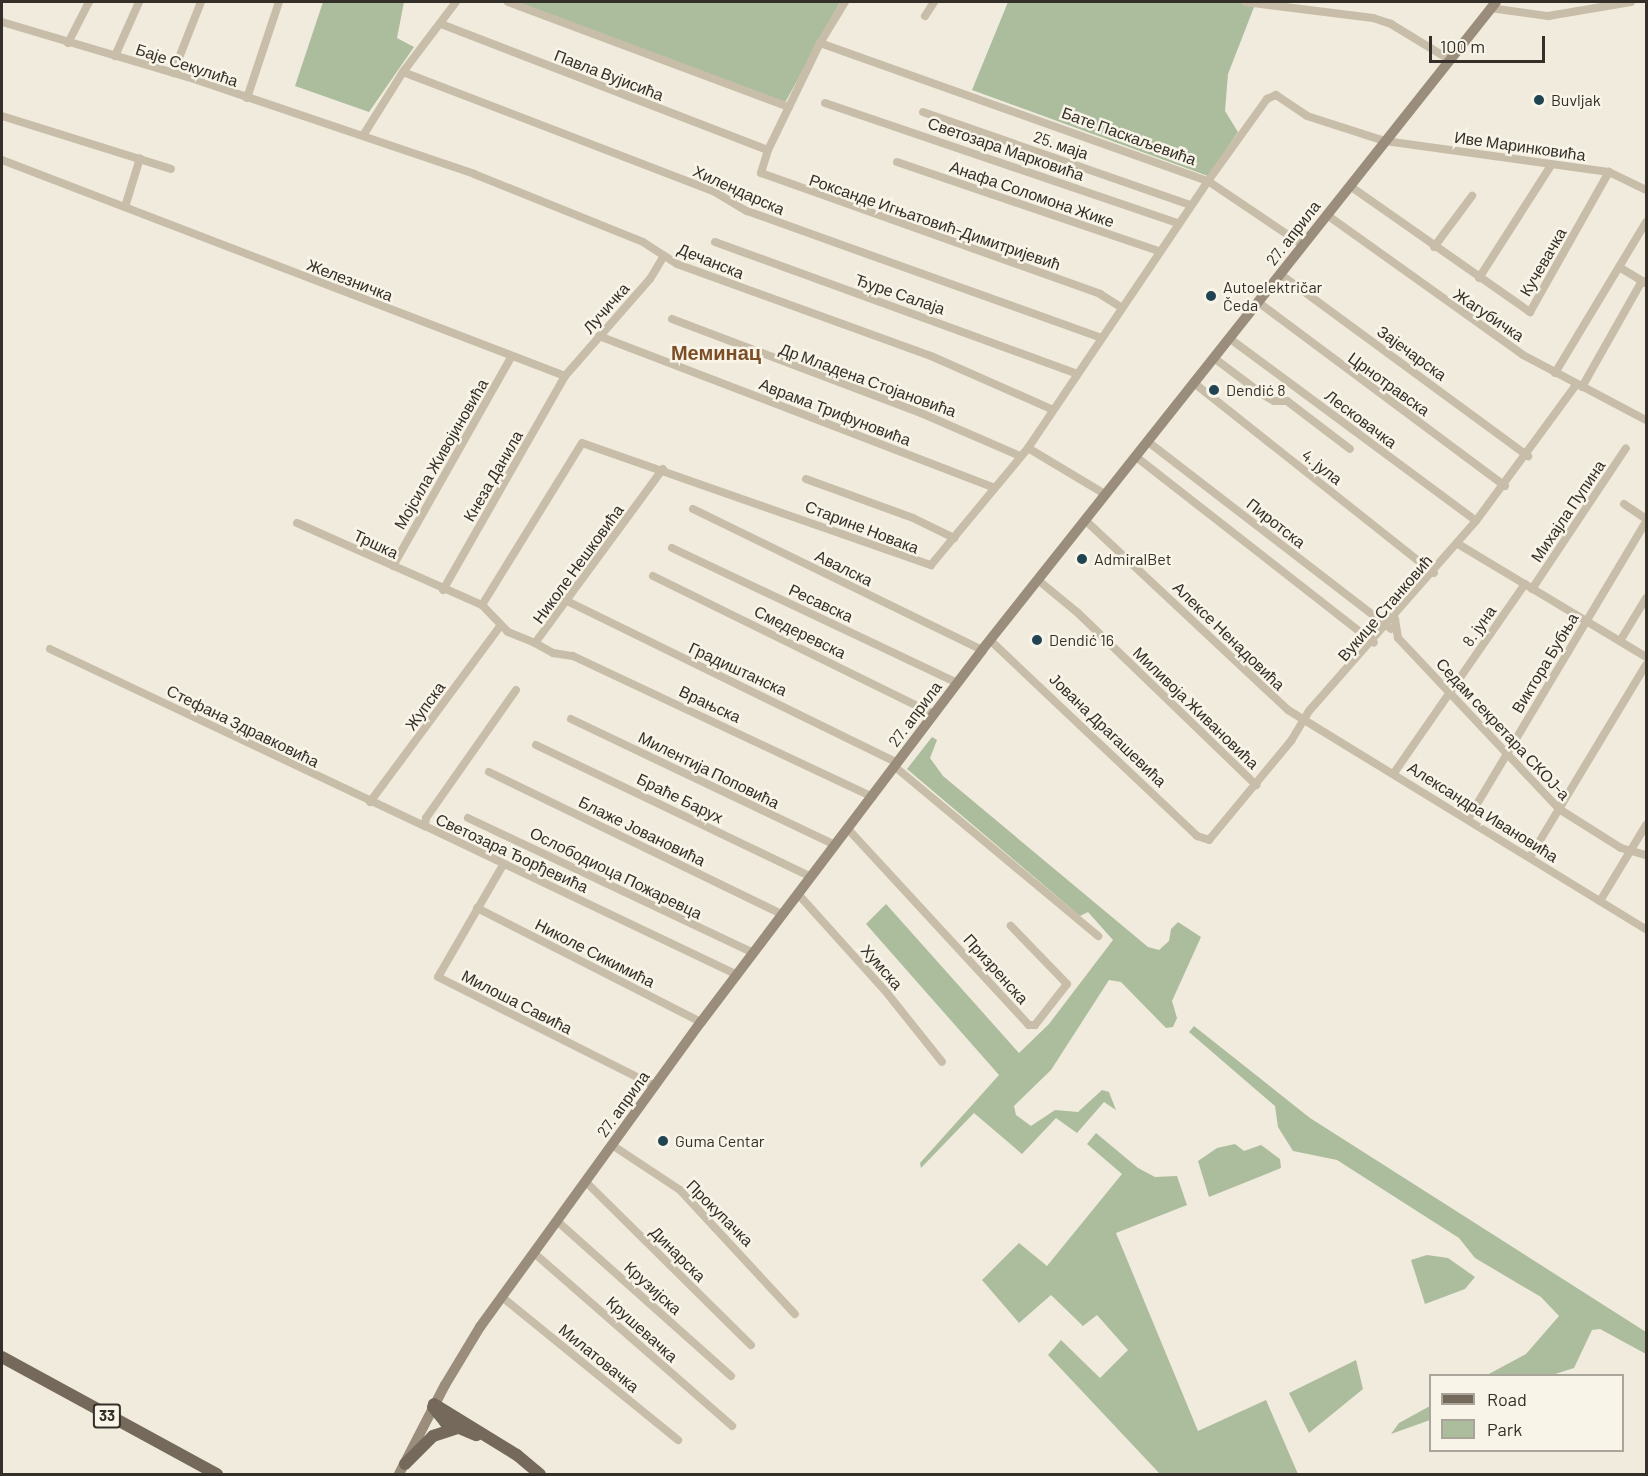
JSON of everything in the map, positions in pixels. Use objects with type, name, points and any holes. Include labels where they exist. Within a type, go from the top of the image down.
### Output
[{"type":"main road","name":"27. априла","points":[[402,1469],[434,1405],[502,1297],[700,1022],[982,650],[1493,5]]},
{"type":"main road","name":"33","points":[[2,1357],[217,1474]]},
{"type":"main road","points":[[434,1405],[441,1419],[457,1428],[489,1438]]},
{"type":"main road","points":[[434,1405],[489,1438],[540,1474]]},
{"type":"main road","points":[[402,1469],[433,1436],[457,1428]]},
{"type":"street","points":[[68,43],[89,2]]},
{"type":"street","points":[[115,56],[139,2]]},
{"type":"street","points":[[173,73],[201,2]]},
{"type":"street","points":[[247,98],[279,2]]},
{"type":"street","points":[[364,134],[403,72],[456,2]]},
{"type":"street","points":[[508,2],[789,107]]},
{"type":"street","points":[[768,150],[820,43],[846,2]]},
{"type":"street","points":[[925,16],[934,2]]},
{"type":"street","points":[[1245,2],[1372,18],[1391,24],[1450,60]]},
{"type":"street","points":[[1493,5],[1548,16],[1631,2]]},
{"type":"street","name":"Баје Секулића","points":[[2,22],[173,73],[364,134]]},
{"type":"street","name":"Павла Вујисића","points":[[441,24],[768,150]]},
{"type":"street","name":"Бате Паскаљевића","points":[[820,43],[953,87],[1208,181],[1272,95],[1282,97],[1307,116],[1385,141]]},
{"type":"street","name":"Хилендарска","points":[[403,72],[715,192],[756,215],[1101,338]]},
{"type":"street","name":"Светозара Марковића","points":[[825,103],[1178,223]]},
{"type":"street","name":"25. маја","points":[[923,112],[1190,205]]},
{"type":"street","points":[[2,116],[171,169]]},
{"type":"street","name":"Дечанска","points":[[364,134],[597,222],[652,247],[664,256],[931,357],[1051,409]]},
{"type":"street","name":"Иве Маринковића","points":[[1385,141],[1609,172],[1647,190]]},
{"type":"street","name":"Роксанде Игњатовић-Димитријевић","points":[[768,150],[761,173],[764,176],[1100,294],[1122,308]]},
{"type":"street","points":[[125,207],[140,158]]},
{"type":"street","name":"Железничка","points":[[2,160],[565,376]]},
{"type":"street","name":"Анафа Соломона Жике","points":[[897,162],[1159,251]]},
{"type":"street","points":[[1479,278],[1552,164]]},
{"type":"street","name":"Кучевачка","points":[[1350,186],[1434,247],[1530,312],[1609,172]]},
{"type":"street","points":[[1208,181],[1303,245]]},
{"type":"street","name":"Старине Новака","points":[[483,604],[582,443],[663,469],[925,565],[932,565],[1028,448],[1075,373],[1208,181]]},
{"type":"street","points":[[1434,247],[1472,196]]},
{"type":"street","name":"Жагубичка","points":[[1327,215],[1442,300],[1555,374],[1647,420]]},
{"type":"street","points":[[1555,374],[1647,222]]},
{"type":"street","name":"Ђуре Салаја","points":[[715,242],[1075,373]]},
{"type":"street","name":"Лучичка","points":[[565,376],[650,279],[664,256]]},
{"type":"street","points":[[1619,267],[1644,282]]},
{"type":"street","name":"Зајечарска","points":[[1280,274],[1528,456]]},
{"type":"street","name":"Вукице Станковић","points":[[1205,840],[1211,838],[1256,785],[1304,720],[1376,640],[1394,632],[1396,617],[1505,486],[1579,386],[1644,282]]},
{"type":"street","name":"Црнотравска","points":[[1258,302],[1505,486]]},
{"type":"street","name":"Др Младена Стојановића","points":[[672,319],[921,412],[1020,456]]},
{"type":"street","name":"Аврама Трифуновића","points":[[599,336],[993,488]]},
{"type":"street","name":"Лесковачка","points":[[1229,338],[1476,522]]},
{"type":"street","name":"Мојсила Живојиновића","points":[[393,566],[512,356]]},
{"type":"street","points":[[1214,358],[1262,394],[1275,401],[1287,401],[1350,449]]},
{"type":"street","name":"Кнеза Данила","points":[[443,590],[565,376]]},
{"type":"street","name":"4. јула","points":[[1194,383],[1434,573]]},
{"type":"street","name":"Пиротска","points":[[1147,441],[1394,632]]},
{"type":"street","points":[[1028,448],[1105,494]]},
{"type":"street","name":"Михајла Пупина","points":[[1529,587],[1626,448]]},
{"type":"street","points":[[1135,456],[1376,640],[1394,632]]},
{"type":"street","name":"Николе Нешковића","points":[[483,604],[501,626],[518,637],[535,642],[663,469]]},
{"type":"street","points":[[806,478],[913,518],[954,538]]},
{"type":"street","name":"Виктора Бубња","points":[[1468,819],[1647,520],[1624,504]]},
{"type":"street","name":"Авалска","points":[[693,509],[982,650]]},
{"type":"street","name":"Алексе Ненадовића","points":[[1085,520],[1281,705],[1304,720]]},
{"type":"street","name":"Тршка","points":[[297,522],[443,590]]},
{"type":"street","points":[[1458,544],[1647,657]]},
{"type":"street","name":"Ресавска","points":[[672,548],[958,683]]},
{"type":"street","name":"Смедеревска","points":[[653,576],[934,714]]},
{"type":"street","name":"Миливоја Живановића","points":[[1038,580],[1078,613],[1256,785]]},
{"type":"street","name":"8. јуна","points":[[1394,773],[1450,691],[1529,587]]},
{"type":"street","points":[[443,590],[483,604]]},
{"type":"street","points":[[1620,641],[1647,598]]},
{"type":"street","name":"Градиштанска","points":[[567,601],[896,765],[1098,936]]},
{"type":"street","name":"Жупска","points":[[370,802],[501,626]]},
{"type":"street","name":"Седам секретара СКОЈ-а","points":[[1394,632],[1506,755],[1559,809],[1630,852],[1647,855]]},
{"type":"street","name":"Јована Драгашевића","points":[[990,640],[1205,840]]},
{"type":"street","name":"Врањска","points":[[535,642],[548,651],[573,656],[872,797]]},
{"type":"street","name":"Стефана Здравковића","points":[[50,649],[424,826]]},
{"type":"street","points":[[1530,857],[1647,665]]},
{"type":"street","name":"Светозара Ђорђевића","points":[[516,690],[426,818],[424,826],[737,975]]},
{"type":"street","name":"Милентија Поповића","points":[[571,719],[835,845]]},
{"type":"street","name":"Александра Ивановића","points":[[1304,720],[1646,929]]},
{"type":"street","name":"Браће Барух","points":[[536,745],[811,877]]},
{"type":"street","name":"Блаже Јовановића","points":[[489,772],[782,914]]},
{"type":"street","name":"Ослободиоца Пожаревца","points":[[468,818],[753,953]]},
{"type":"street","points":[[1600,901],[1647,825]]},
{"type":"street","name":"Призренска","points":[[848,828],[1029,1025],[1035,1025],[1067,984],[1011,926]]},
{"type":"street","points":[[477,908],[503,865]]},
{"type":"street","name":"Хумска","points":[[798,894],[887,993],[942,1062]]},
{"type":"street","name":"Николе Сикимића","points":[[477,908],[700,1022]]},
{"type":"street","name":"Милоша Савића","points":[[477,908],[438,978],[655,1086]]},
{"type":"street","name":"Прокупачка","points":[[612,1144],[680,1190],[795,1314]]},
{"type":"street","name":"Динарска","points":[[586,1182],[751,1345]]},
{"type":"street","name":"Крузијска","points":[[557,1221],[730,1376]]},
{"type":"street","name":"Крушевачка","points":[[534,1253],[732,1426]]},
{"type":"street","name":"Милатовачка","points":[[502,1297],[678,1440]]},
{"type":"green space","points":[[323,2],[404,2],[397,38],[414,47],[369,112],[295,86]]},
{"type":"green space","points":[[518,2],[840,2],[786,101],[777,101]]},
{"type":"green space","points":[[1008,2],[1256,2],[1228,74],[1225,111],[1238,132],[1208,176],[972,90]]},
{"type":"green space","points":[[932,737],[937,740],[930,758],[943,776],[1148,947],[1159,950],[1169,941],[1171,929],[1178,922],[1201,937],[1172,1001],[1177,1018],[1173,1027],[1166,1028],[1121,982],[1109,980],[1051,1070],[1014,1106],[1016,1115],[1031,1126],[1055,1110],[1078,1112],[1102,1090],[1109,1092],[1116,1110],[1104,1102],[1077,1133],[1056,1118],[1022,1154],[974,1113],[921,1168],[920,1163],[999,1075],[866,924],[886,904],[1019,1053],[1049,1024],[1113,940],[1088,912],[1080,916],[907,769]]},
{"type":"green space","points":[[1194,1026],[1310,1118],[1646,1332],[1646,1354],[1600,1329],[1592,1330],[1574,1368],[1555,1374],[1489,1374],[1526,1354],[1559,1316],[1541,1297],[1475,1258],[1459,1238],[1337,1160],[1293,1151],[1278,1127],[1275,1106],[1189,1032]]},
{"type":"green space","points":[[1096,1133],[1138,1168],[1155,1177],[1177,1176],[1187,1205],[1116,1233],[1198,1431],[1266,1400],[1298,1474],[1160,1474],[1048,1355],[1061,1340],[1100,1378],[1128,1350],[1097,1315],[1083,1326],[1051,1295],[1019,1323],[982,1280],[1019,1243],[1047,1266],[1122,1174],[1087,1144]]},
{"type":"green space","points":[[1235,1144],[1244,1151],[1261,1145],[1280,1159],[1281,1168],[1209,1197],[1198,1161],[1217,1148]]},
{"type":"green space","points":[[1427,1255],[1448,1258],[1475,1277],[1465,1289],[1425,1304],[1411,1260]]},
{"type":"green space","points":[[1356,1360],[1363,1389],[1309,1433],[1289,1393]]},
{"type":"green space","points":[[1429,1407],[1429,1420],[1391,1434],[1399,1423]]},
{"type":"place","name":"Buvljak","points":[[1539,100]]},
{"type":"place","name":"Autoelektričar Čeda","points":[[1211,296]]},
{"type":"place","name":"Dendić 8","points":[[1214,390]]},
{"type":"place","name":"AdmiralBet","points":[[1082,559]]},
{"type":"place","name":"Dendić 16","points":[[1037,640]]},
{"type":"place","name":"Guma Centar","points":[[663,1141]]},
{"type":"district","name":"Меминац","points":[[716,352]]}]
